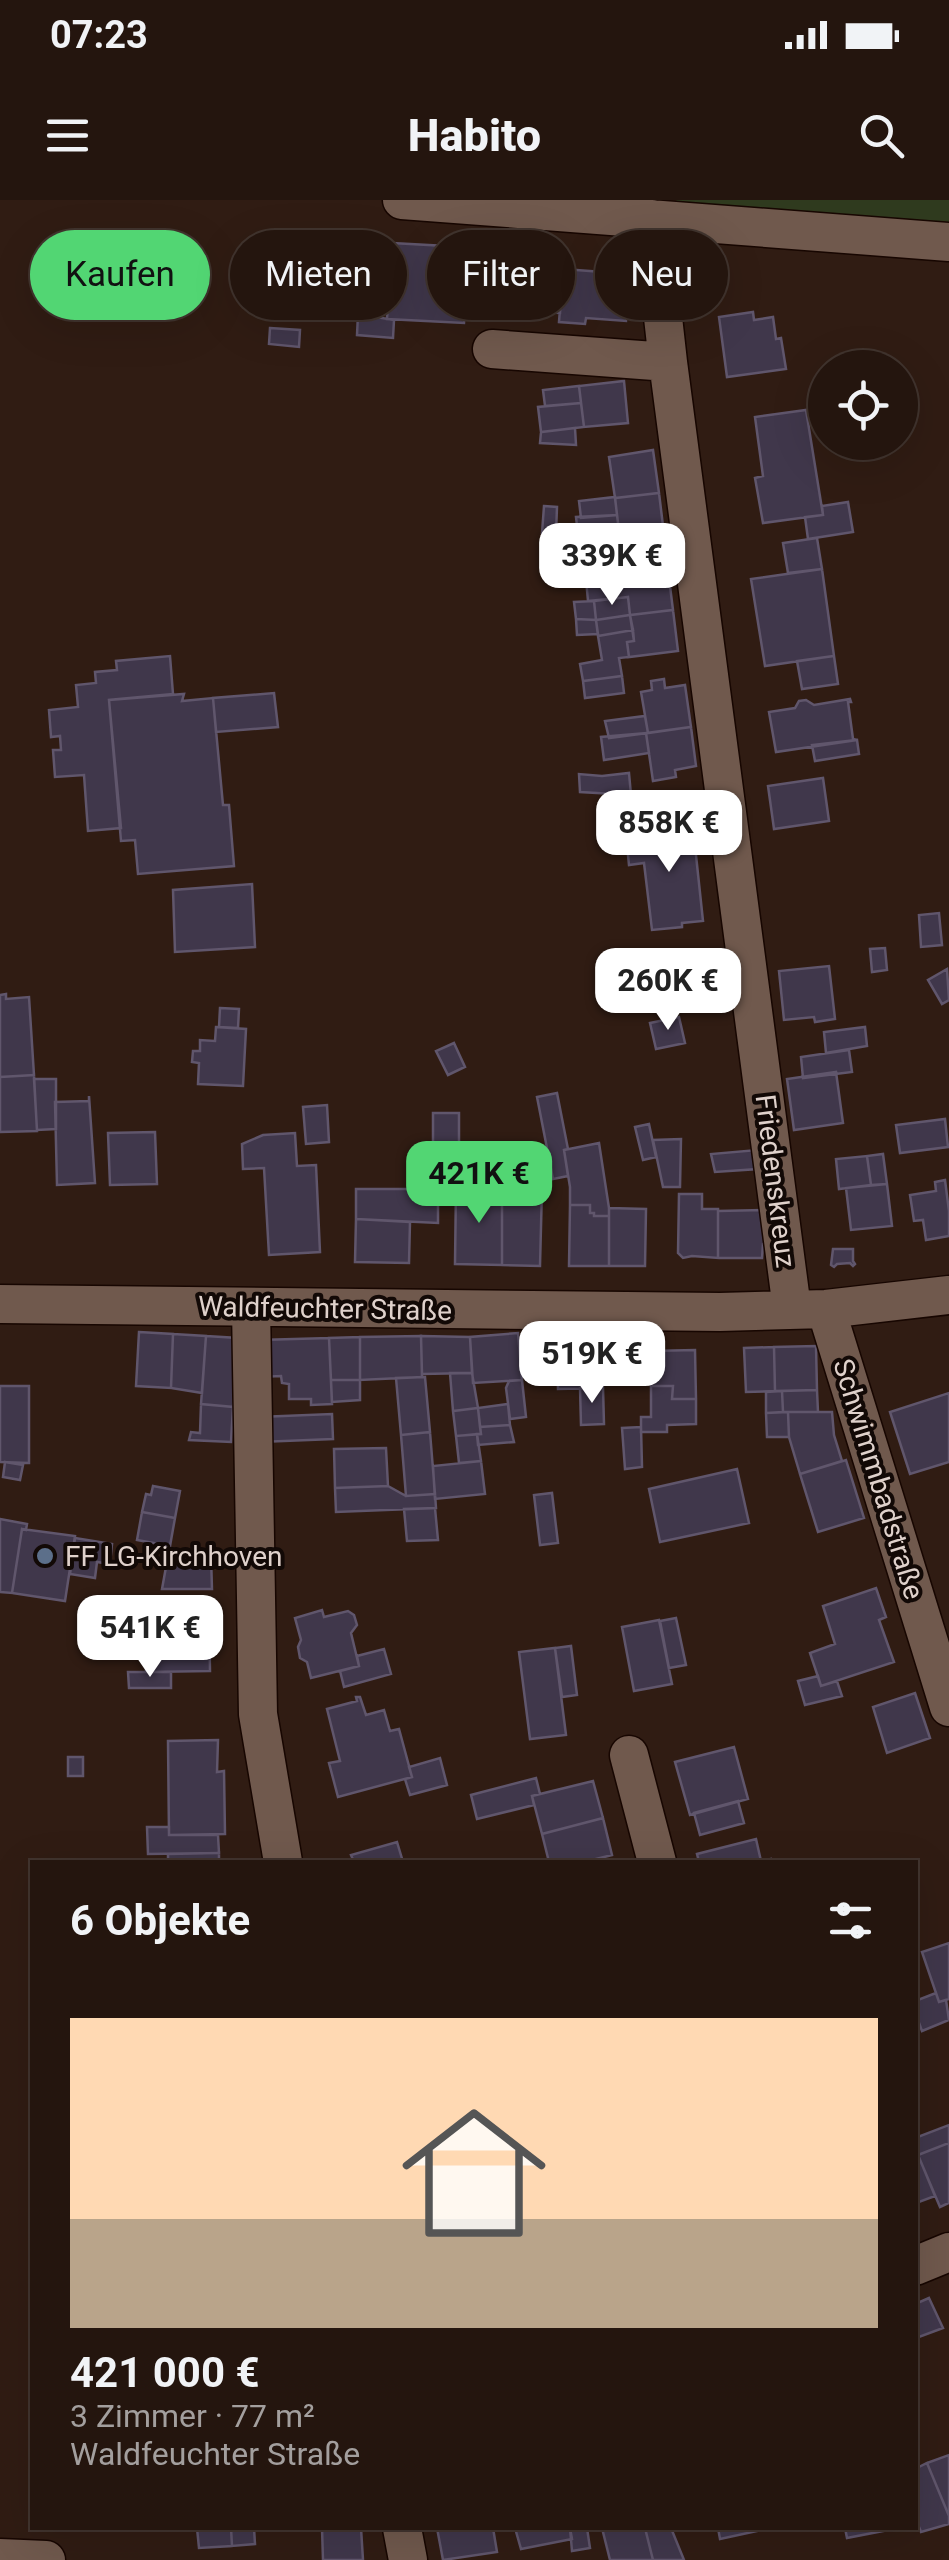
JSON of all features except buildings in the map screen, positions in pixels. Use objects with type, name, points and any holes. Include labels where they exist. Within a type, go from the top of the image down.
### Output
[{"type":"street","points":[[402,200],[949,242]]},
{"type":"street","name":"Friedenskreuz","points":[[652,220],[668,362],[809,1309]]},
{"type":"street","points":[[492,349],[668,362]]},
{"type":"street","name":"Waldfeuchter Straße","points":[[0,1304],[720,1312],[809,1309],[949,1295]]},
{"type":"street","points":[[251,1307],[258,1714],[283,1860]]},
{"type":"street","name":"Schwimmbadstraße","points":[[809,1309],[949,1707]]},
{"type":"street","points":[[630,1755],[657,1860]]},
{"type":"street","points":[[918,2265],[949,2252]]},
{"type":"street","points":[[402,2530],[408,2560]]},
{"type":"street","points":[[0,2558],[46,2560]]},
{"type":"green space","points":[[676,200],[949,200],[949,225],[681,209]]},
{"type":"place","name":"FF LG-Kirchhoven","points":[[45,1556]]}]
